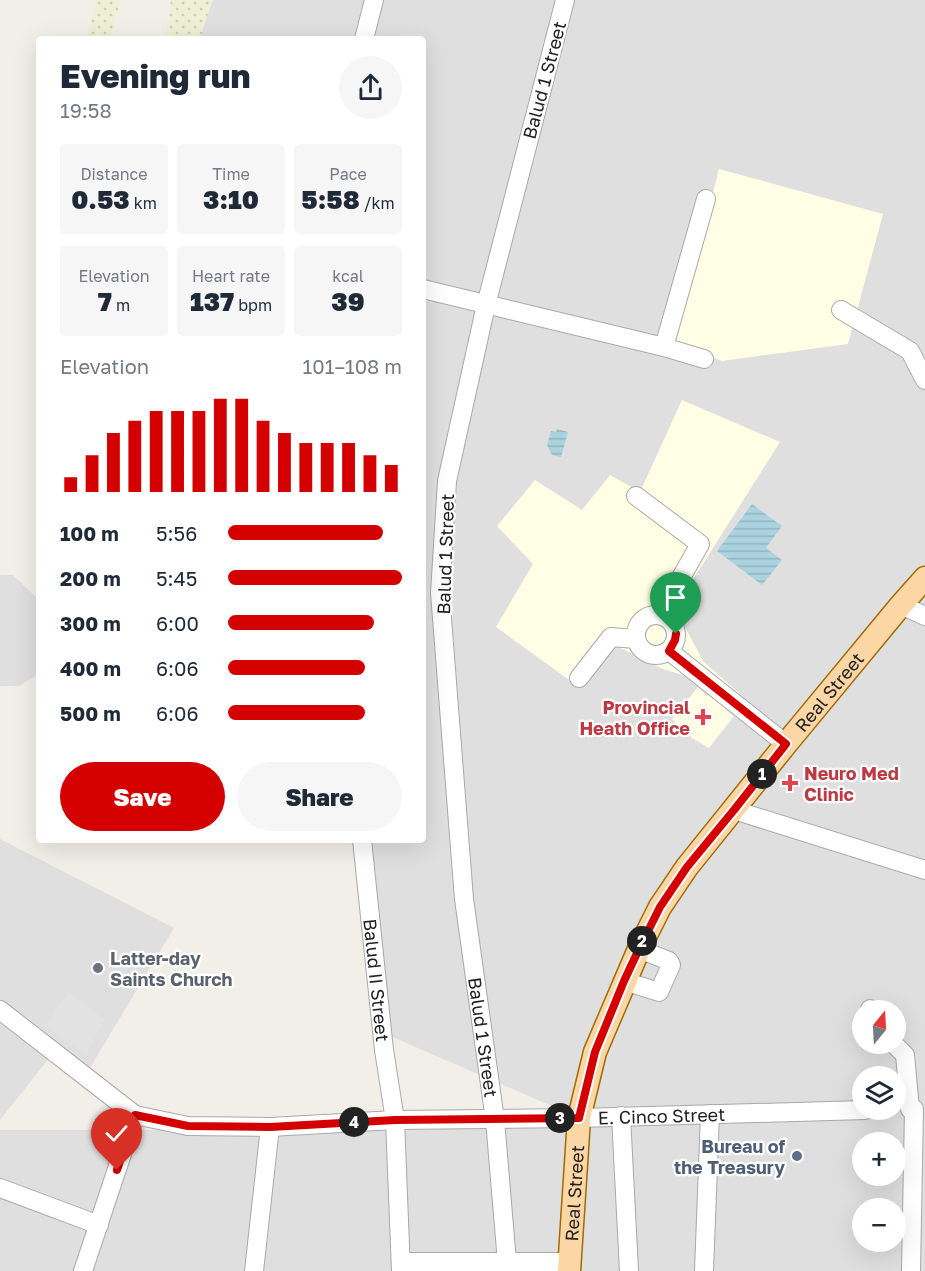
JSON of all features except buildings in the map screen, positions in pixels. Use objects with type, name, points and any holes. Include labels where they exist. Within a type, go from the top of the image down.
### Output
[{"type":"main road","name":"Real Street","points":[[569,1267],[579,1118],[595,1052],[624,981],[660,907],[687,867],[786,744],[925,578]]},
{"type":"street","points":[[365,36],[374,0]]},
{"type":"street","name":"Balud 1 Street","points":[[507,1266],[495,1120],[464,898],[440,593],[447,482],[486,305],[565,0]]},
{"type":"street","points":[[664,347],[706,199]]},
{"type":"street","points":[[426,290],[664,347],[704,359]]},
{"type":"street","points":[[841,309],[910,351],[925,380]]},
{"type":"street","points":[[636,496],[700,544],[662,616]]},
{"type":"street","points":[[901,605],[925,616]]},
{"type":"street","points":[[651,616],[662,616],[675,628],[675,640],[669,651],[658,655],[647,653],[636,639],[637,630],[642,621],[651,616]]},
{"type":"street","points":[[579,678],[611,638],[636,639]]},
{"type":"street","points":[[669,651],[786,744]]},
{"type":"street","points":[[734,810],[925,870]]},
{"type":"street","name":"Balud II Street","points":[[362,843],[384,1050],[395,1120],[401,1267]]},
{"type":"street","points":[[624,981],[659,992],[671,965],[669,961],[639,949]]},
{"type":"street","points":[[0,1010],[135,1115],[83,1271]]},
{"type":"street","points":[[904,1054],[911,1109],[911,1271]]},
{"type":"street","name":"E. Cinco Street","points":[[135,1115],[188,1126],[270,1127],[395,1120],[495,1120],[852,1110]]},
{"type":"street","points":[[704,1271],[710,1114]]},
{"type":"street","points":[[621,1116],[629,1271]]},
{"type":"street","points":[[254,1271],[270,1127]]},
{"type":"street","points":[[0,1188],[99,1225]]},
{"type":"street","points":[[401,1267],[569,1267]]},
{"type":"shaded area","points":[[97,0],[121,0],[111,36],[87,36]]},
{"type":"shaded area","points":[[171,0],[213,0],[202,36],[165,36]]},
{"type":"shaded area","points":[[212,0],[925,0],[925,1271],[0,1271],[0,1130],[147,1130],[577,1117],[390,1036],[368,843],[426,843],[426,36],[196,36]]},
{"type":"shaded area","points":[[719,169],[883,214],[848,344],[722,361],[675,341]]},
{"type":"shaded area","points":[[682,400],[780,442],[675,608],[703,661],[782,732],[702,681],[663,669],[644,660],[639,654],[633,654],[614,645],[579,687],[496,627],[533,564],[497,526],[535,480],[582,510],[610,475],[640,492]]},
{"type":"shaded area","points":[[0,575],[13,575],[36,597],[36,676],[19,686],[0,686]]},
{"type":"shaded area","name":"Provincial Heath Office","points":[[698,687],[707,696],[713,694],[727,705],[725,709],[734,716],[709,748],[692,738],[672,719]]},
{"type":"shaded area","points":[[0,839],[174,928],[85,1076],[54,1052],[0,1120]]},
{"type":"shaded area","points":[[69,992],[105,1020],[86,1054],[44,1026]]},
{"type":"water","points":[[557,429],[568,432],[561,457],[552,455],[547,445],[551,431],[556,432]]},
{"type":"water","points":[[752,504],[782,526],[766,548],[782,560],[762,585],[717,551]]},
{"type":"place","name":"Provincial Heath Office","points":[[703,717]]},
{"type":"place","name":"Neuro Med Clinic","points":[[790,783]]},
{"type":"place","name":"Latter-day Saints Church","points":[[98,968]]},
{"type":"place","name":"Bureau of the Treasury","points":[[797,1156]]},
{"type":"route","points":[[117,1170],[135,1115],[188,1126],[270,1127],[395,1120],[579,1118],[595,1052],[624,981],[660,907],[687,867],[786,744],[669,651],[676,634]]}]
